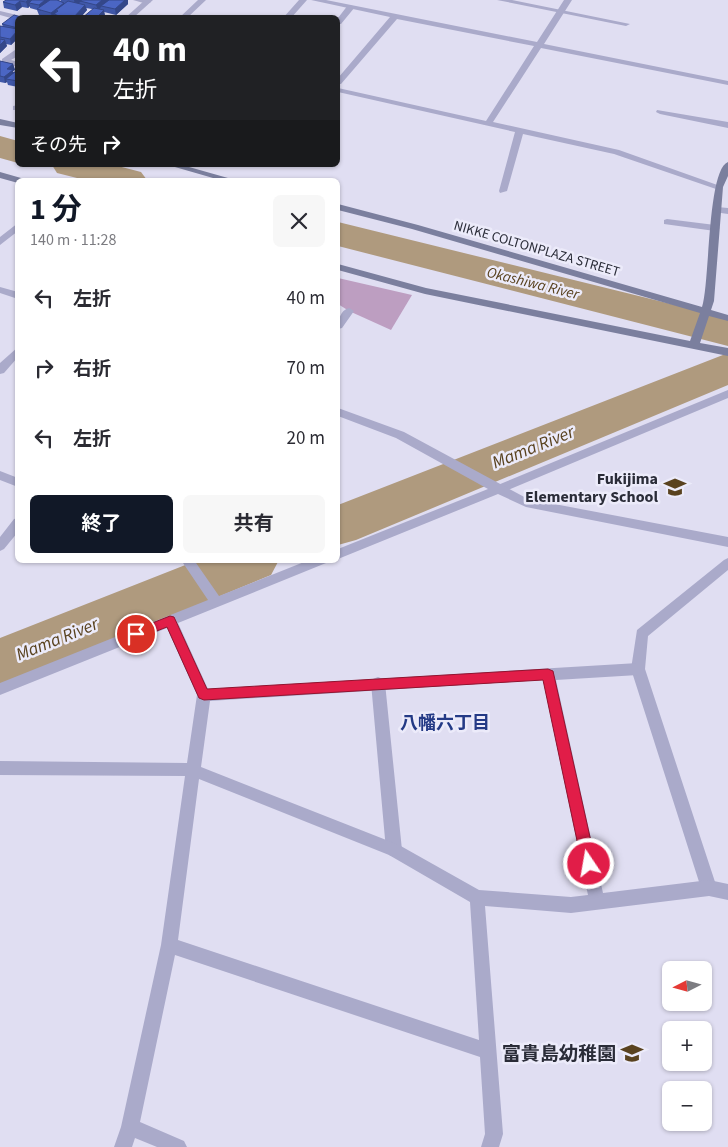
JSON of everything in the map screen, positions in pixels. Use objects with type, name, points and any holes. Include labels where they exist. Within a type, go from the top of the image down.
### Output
[{"type":"street","points":[[137,0],[148,1]]},
{"type":"street","points":[[185,15],[202,0]]},
{"type":"street","points":[[289,15],[303,0]]},
{"type":"street","points":[[315,0],[728,83]]},
{"type":"street","points":[[340,20],[358,0]]},
{"type":"street","points":[[501,0],[562,10],[626,24]]},
{"type":"street","points":[[488,124],[568,0]]},
{"type":"street","points":[[132,15],[148,1]]},
{"type":"street","points":[[0,13],[15,17]]},
{"type":"street","points":[[340,80],[395,16]]},
{"type":"street","points":[[15,54],[5,62],[15,64]]},
{"type":"street","points":[[340,90],[616,152],[719,187]]},
{"type":"street","points":[[660,112],[728,125]]},
{"type":"street","points":[[0,122],[15,125]]},
{"type":"street","points":[[503,191],[520,131]]},
{"type":"street","points":[[694,345],[709,301],[719,187],[728,165]]},
{"type":"street","points":[[180,167],[223,178]]},
{"type":"street","points":[[0,175],[15,179]]},
{"type":"street","name":"NIKKE COLTONPLAZA STREET","points":[[340,208],[728,318]]},
{"type":"street","points":[[717,210],[728,211]]},
{"type":"street","points":[[667,222],[716,228]]},
{"type":"street","points":[[0,242],[15,229]]},
{"type":"street","points":[[340,268],[425,291],[728,352]]},
{"type":"street","points":[[0,290],[15,295]]},
{"type":"street","points":[[340,323],[349,311]]},
{"type":"street","points":[[0,370],[15,353]]},
{"type":"street","points":[[340,553],[728,394]]},
{"type":"street","points":[[340,413],[398,434],[450,460],[497,490],[526,503],[728,542]]},
{"type":"street","points":[[0,475],[15,482]]},
{"type":"street","points":[[0,546],[15,526]]},
{"type":"street","points":[[189,563],[216,602]]},
{"type":"street","points":[[0,689],[314,563]]},
{"type":"street","points":[[709,888],[638,669],[642,634],[728,563]]},
{"type":"street","points":[[123,1147],[130,1128],[169,945],[204,694],[170,621]]},
{"type":"street","points":[[204,694],[638,669]]},
{"type":"street","points":[[548,674],[597,902]]},
{"type":"street","points":[[378,683],[394,850]]},
{"type":"street","points":[[0,768],[193,770],[394,850],[477,898],[571,905],[709,888],[728,892]]},
{"type":"street","points":[[477,898],[494,1134],[490,1147]]},
{"type":"street","points":[[169,945],[488,1051]]},
{"type":"street","points":[[130,1128],[178,1147]]},
{"type":"shaded area","points":[[340,278],[412,295],[391,330],[340,305]]},
{"type":"building","points":[[6,0],[28,0],[26,2],[20,1],[15,5],[3,2]]},
{"type":"building","points":[[32,0],[45,0],[39,5],[29,3]]},
{"type":"building","points":[[50,0],[64,3],[51,13],[37,9]]},
{"type":"building","points":[[102,0],[96,5],[80,1]]},
{"type":"building","points":[[109,0],[125,0],[115,9],[101,6]]},
{"type":"building","points":[[68,1],[85,5],[76,15],[56,15],[54,14],[58,11],[56,10]]},
{"type":"building","points":[[94,8],[104,10],[99,15],[86,15]]},
{"type":"building","points":[[14,15],[15,15],[15,27],[2,24]]},
{"type":"building","points":[[0,26],[15,28],[15,33],[10,39],[0,37]]},
{"type":"building","points":[[0,61],[13,64],[7,69],[13,70],[4,77],[0,76]]},
{"type":"building","points":[[15,72],[15,80],[6,79]]},
{"type":"waterway","name":"Okashiwa River","points":[[0,147],[15,151]]},
{"type":"waterway","name":"Okashiwa River","points":[[78,167],[120,178]]},
{"type":"waterway","name":"Okashiwa River","points":[[340,235],[728,332]]},
{"type":"waterway","name":"Mama River","points":[[340,525],[728,368]]},
{"type":"waterway","name":"Mama River","points":[[0,663],[246,563]]},
{"type":"place","name":"Fukijima Elementary School","points":[[675,487]]},
{"type":"place","name":"富貴島幼稚園","points":[[632,1053]]},
{"type":"district","name":"八幡六丁目","points":[[445,723]]},
{"type":"route","points":[[136,634],[170,621],[204,694],[548,674],[589,864]]}]
